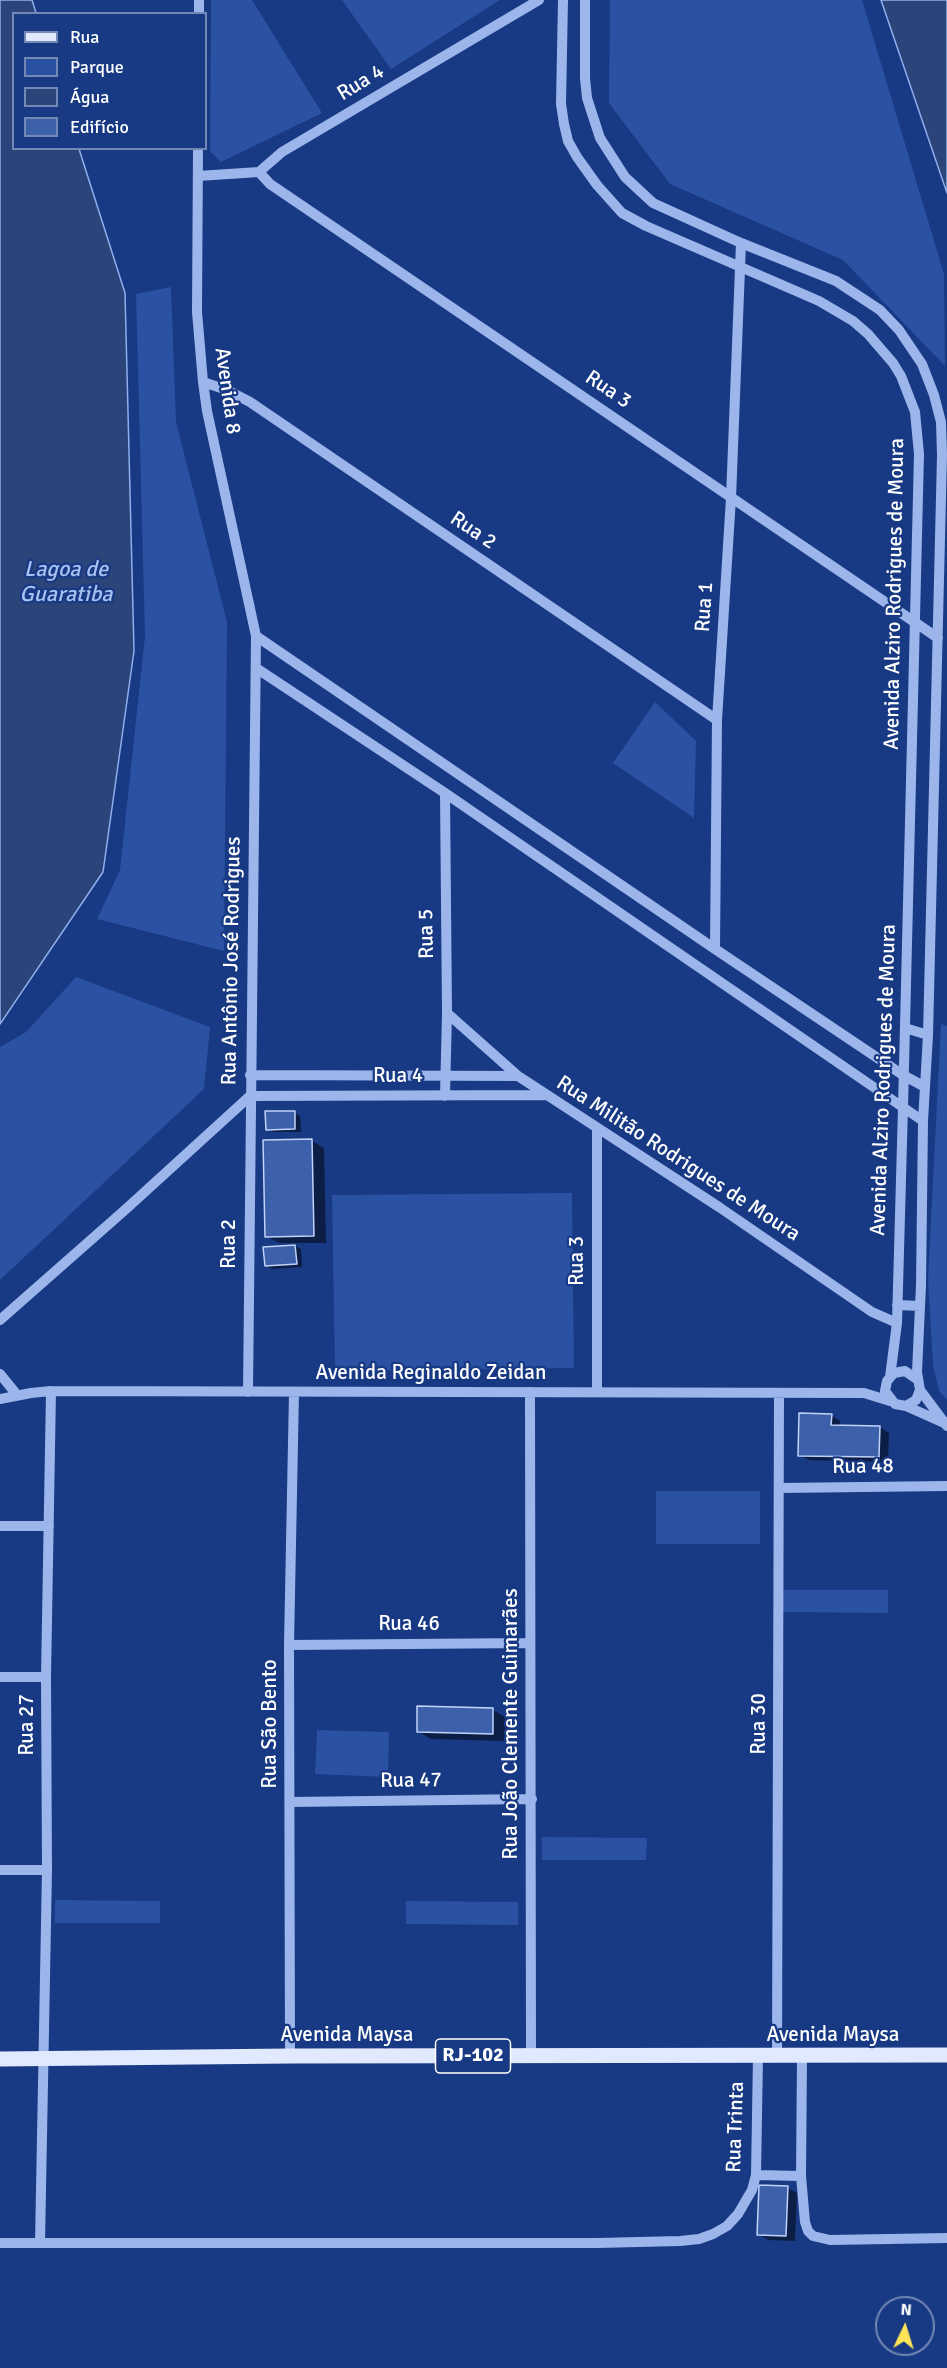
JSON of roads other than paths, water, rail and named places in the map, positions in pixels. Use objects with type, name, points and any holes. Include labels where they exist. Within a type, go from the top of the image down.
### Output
[{"type":"main road","name":"Avenida Maysa","points":[[0,2059],[947,2055]]},
{"type":"street","name":"Rua 4","points":[[259,172],[282,152],[539,0]]},
{"type":"street","name":"Avenida Alziro Rodrigues de Moura","points":[[563,0],[561,104],[568,141],[586,172],[622,213],[668,237],[838,310],[868,334],[901,376],[915,412],[919,454],[903,1107],[897,1323],[889,1379]]},
{"type":"street","name":"Avenida Alziro Rodrigues de Moura","points":[[585,0],[587,98],[592,117],[607,151],[625,177],[653,203],[741,243],[808,269],[854,291],[880,310],[899,330],[922,364],[941,422],[928,1035],[923,1121],[919,1385]]},
{"type":"street","name":"Avenida 8","points":[[198,150],[197,312],[203,382],[207,411],[256,636]]},
{"type":"street","points":[[198,176],[259,172]]},
{"type":"street","name":"Rua 3","points":[[259,172],[270,184],[938,638]]},
{"type":"street","name":"Rua 1","points":[[715,949],[717,720],[731,498],[741,243]]},
{"type":"street","name":"Rua 2","points":[[203,382],[227,390],[250,402],[717,720]]},
{"type":"street","points":[[256,636],[715,949],[903,1075],[925,1087]]},
{"type":"street","name":"Rua Antônio José Rodrigues","points":[[0,1320],[250,1096],[256,636]]},
{"type":"street","points":[[256,668],[445,793],[923,1121]]},
{"type":"street","name":"Rua 5","points":[[445,793],[447,1013],[445,1096]]},
{"type":"street","name":"Rua Militão Rodrigues de Moura","points":[[447,1013],[518,1076],[719,1207],[872,1312],[897,1323]]},
{"type":"street","points":[[905,1028],[928,1035]]},
{"type":"street","name":"Rua 4","points":[[250,1075],[518,1076]]},
{"type":"street","name":"Rua 4","points":[[250,1096],[547,1095]]},
{"type":"street","name":"Rua 2","points":[[248,1392],[250,1096]]},
{"type":"street","name":"Rua 3","points":[[597,1129],[597,1392]]},
{"type":"street","points":[[897,1305],[920,1306]]},
{"type":"street","points":[[890,1401],[885,1392],[889,1379],[905,1371],[919,1385],[915,1400],[906,1406]]},
{"type":"street","points":[[0,1374],[17,1395]]},
{"type":"street","name":"Avenida Reginaldo Zeidan","points":[[864,1393],[889,1379]]},
{"type":"street","name":"Avenida Reginaldo Zeidan","points":[[919,1385],[946,1424]]},
{"type":"street","name":"Avenida Reginaldo Zeidan","points":[[0,1399],[51,1391],[864,1393],[906,1406],[946,1424]]},
{"type":"street","name":"Rua 27","points":[[40,2243],[47,1870],[46,1677],[51,1391]]},
{"type":"street","name":"Rua São Bento","points":[[290,2056],[289,1645],[294,1392]]},
{"type":"street","name":"Rua João Clemente Guimarães","points":[[530,1392],[531,2056]]},
{"type":"street","name":"Rua 30","points":[[777,2056],[779,1393]]},
{"type":"street","name":"Rua 48","points":[[779,1488],[947,1486]]},
{"type":"street","points":[[0,1526],[49,1526]]},
{"type":"street","name":"Rua 46","points":[[289,1645],[529,1643]]},
{"type":"street","points":[[0,1677],[46,1677]]},
{"type":"street","name":"Rua 47","points":[[290,1802],[532,1799]]},
{"type":"street","points":[[0,1870],[47,1870]]},
{"type":"street","name":"Rua Trinta","points":[[40,2243],[680,2241],[713,2234],[727,2226],[747,2201],[756,2175],[758,2056]]},
{"type":"street","points":[[802,2056],[801,2176],[805,2222],[808,2231],[813,2236],[830,2240],[947,2238]]},
{"type":"street","points":[[756,2175],[801,2176]]},
{"type":"street","points":[[0,2243],[40,2243]]},
{"type":"water","name":"Lagoa de Guaratiba","points":[[0,0],[32,0],[36,12],[12,12],[12,150],[79,150],[125,293],[134,651],[103,872],[0,1024]]},
{"type":"water","points":[[881,0],[947,0],[947,193]]}]
